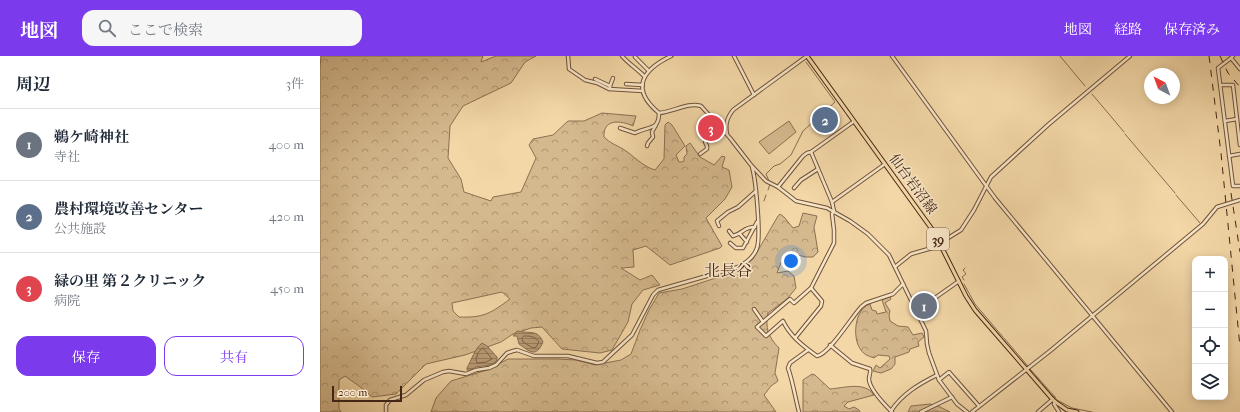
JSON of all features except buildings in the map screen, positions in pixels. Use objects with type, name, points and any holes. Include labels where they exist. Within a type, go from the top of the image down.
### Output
[{"type":"main road","name":"仙台岩沼線","points":[[807,56],[926,221],[940,243],[975,310],[1054,400],[1067,410],[1077,412]]},
{"type":"street","points":[[569,56],[569,68],[585,80],[610,88],[643,91]]},
{"type":"street","points":[[622,56],[644,76]]},
{"type":"street","points":[[647,146],[648,142],[653,137],[652,132],[659,122],[659,113],[647,101],[643,91],[644,76],[648,70],[671,56]]},
{"type":"street","points":[[734,56],[754,95]]},
{"type":"street","points":[[730,138],[726,128],[726,123],[733,110],[807,56]]},
{"type":"street","points":[[892,56],[995,198],[1172,412]]},
{"type":"street","points":[[896,266],[911,254],[932,248],[961,230],[974,210],[991,177],[1049,124],[1130,56]]},
{"type":"street","points":[[635,57],[648,70]]},
{"type":"street","points":[[1239,186],[1233,186],[1218,68],[1231,57],[1240,69]]},
{"type":"street","points":[[610,88],[612,78]]},
{"type":"street","points":[[595,79],[610,88]]},
{"type":"street","points":[[626,84],[643,85]]},
{"type":"street","points":[[1221,86],[1232,85],[1240,145]]},
{"type":"street","points":[[1235,100],[1240,99]]},
{"type":"street","points":[[659,113],[698,105],[705,108],[751,165],[766,181],[778,187],[796,201],[834,211],[868,234],[889,254],[926,331],[927,344],[939,380],[957,404],[967,412]]},
{"type":"street","points":[[1225,121],[1237,119]]},
{"type":"street","points":[[778,187],[799,159],[854,122]]},
{"type":"street","points":[[620,128],[635,133],[656,125]]},
{"type":"street","points":[[700,154],[707,149],[705,142],[722,129]]},
{"type":"street","points":[[811,152],[832,202],[834,211],[832,214],[834,243],[811,288],[794,303],[790,299],[757,327],[766,336],[783,321],[788,332],[808,350],[817,356],[822,355],[861,307],[866,303],[893,294],[903,284]]},
{"type":"street","points":[[1229,156],[1240,154]]},
{"type":"street","points":[[832,202],[885,164]]},
{"type":"street","points":[[386,412],[385,407],[390,400],[406,396],[424,380],[443,372],[466,374],[476,370],[489,368],[496,365],[507,353],[513,351],[518,350],[534,356],[568,356],[596,363],[603,362],[632,336],[653,295],[658,290],[738,267],[754,254],[758,245],[758,221],[754,174],[751,165]]},
{"type":"street","points":[[794,188],[801,180],[818,169]]},
{"type":"street","points":[[719,226],[717,221],[728,212],[738,207],[756,191]]},
{"type":"street","points":[[972,412],[1092,316],[1203,224],[1217,207],[1240,200]]},
{"type":"street","points":[[730,243],[736,248],[743,248],[758,221]]},
{"type":"street","points":[[728,231],[733,236],[740,234],[747,227],[755,227]]},
{"type":"street","points":[[740,234],[747,242]]},
{"type":"street","points":[[932,300],[959,281]]},
{"type":"street","points":[[795,338],[822,304],[822,301],[811,288]]},
{"type":"street","points":[[754,309],[763,322]]},
{"type":"street","points":[[830,345],[852,364],[870,369],[869,380],[872,388],[891,411],[897,401],[904,395],[937,375]]},
{"type":"street","points":[[799,412],[792,379],[788,368],[790,363],[808,350]]},
{"type":"street","points":[[939,380],[949,372],[979,406]]},
{"type":"street","points":[[921,412],[952,397]]},
{"type":"street","points":[[1038,412],[1054,400],[1054,404],[1060,412]]},
{"type":"green space","points":[[321,56],[483,56],[481,62],[496,56],[536,56],[525,62],[511,83],[463,106],[450,126],[448,158],[461,179],[464,192],[491,201],[493,197],[521,192],[536,158],[529,145],[533,139],[553,135],[568,121],[584,121],[602,113],[636,116],[633,126],[618,122],[609,124],[604,131],[604,137],[655,170],[664,159],[665,125],[668,122],[672,125],[685,146],[676,155],[679,162],[684,161],[684,157],[687,154],[686,146],[690,143],[700,157],[714,165],[722,156],[725,157],[722,167],[729,170],[732,187],[725,199],[706,218],[722,246],[670,265],[646,246],[633,250],[634,267],[621,268],[640,280],[652,275],[660,285],[643,290],[632,304],[628,322],[612,350],[600,353],[562,349],[542,327],[531,328],[513,334],[501,342],[465,355],[426,364],[396,394],[372,397],[345,376],[339,380],[339,409],[341,412],[320,412]],"holes":[[[502,292],[510,299],[487,314],[475,317],[459,317],[453,311],[452,303]]]},
{"type":"green space","points":[[789,121],[796,132],[769,154],[759,142]]},
{"type":"green space","points":[[803,213],[817,216],[814,227],[818,252],[813,257],[805,257],[795,254],[782,260],[777,273],[788,271],[794,276],[796,288],[787,299],[768,313],[767,318],[768,332],[772,340],[779,348],[775,373],[778,381],[771,386],[764,395],[776,412],[431,412],[436,398],[451,381],[487,370],[508,359],[576,360],[595,365],[621,360],[631,354],[649,310],[659,293],[682,289],[734,272],[753,259],[780,214],[793,228],[799,226]]},
{"type":"green space","points":[[890,297],[891,299],[885,303],[890,311],[890,321],[898,326],[908,327],[913,335],[922,333],[924,337],[918,342],[919,346],[910,349],[909,352],[895,357],[895,364],[891,369],[881,373],[873,371],[876,365],[880,368],[890,359],[889,356],[878,355],[874,358],[864,353],[858,345],[856,339],[856,325],[861,312],[870,304],[872,310],[876,311],[877,314],[886,312],[882,300]]},
{"type":"green space","points":[[812,374],[830,389],[854,386],[865,388],[874,395],[848,402],[844,406],[849,409],[854,407],[860,412],[803,412],[803,380]]},
{"type":"green space","points":[[930,404],[950,412],[908,412],[911,406]]},
{"type":"water","points":[[518,331],[539,335],[543,342],[538,350],[532,352],[519,344],[517,336],[513,336]]},
{"type":"water","points":[[482,343],[487,346],[497,357],[497,360],[490,365],[467,370],[475,352]]},
{"type":"waterway","points":[[665,61],[674,56]]},
{"type":"waterway","points":[[1060,56],[1085,86]]},
{"type":"waterway","points":[[1092,90],[1128,59]]},
{"type":"waterway","points":[[769,181],[766,174],[774,166],[780,164],[791,155],[803,131],[835,102],[806,62]]},
{"type":"waterway","points":[[1092,94],[1124,132]]},
{"type":"waterway","points":[[1125,134],[1175,193]]},
{"type":"waterway","points":[[768,190],[770,184]]},
{"type":"waterway","points":[[764,201],[766,195]]},
{"type":"waterway","points":[[1176,195],[1200,223]]},
{"type":"waterway","points":[[964,280],[962,277],[966,274],[963,270],[965,268]]},
{"type":"waterway","points":[[964,284],[975,304],[1003,337]]},
{"type":"waterway","points":[[1004,338],[1028,366]]},
{"type":"waterway","points":[[1030,369],[1056,398]]},
{"type":"waterway","points":[[1057,400],[1072,408],[1092,412]]},
{"type":"railway","points":[[1209,56],[1221,153],[1240,347]]},
{"type":"railway","points":[[1220,56],[1228,73],[1240,87]]},
{"type":"railway","points":[[1231,193],[1240,252]]},
{"type":"place","name":"農村環境改善センター","points":[[825,120]]},
{"type":"place","name":"緑の里 第２クリニック","points":[[711,128]]},
{"type":"place","name":"鵜ケ崎神社","points":[[924,306]]},
{"type":"district","name":"北長谷","points":[[728,270]]}]
